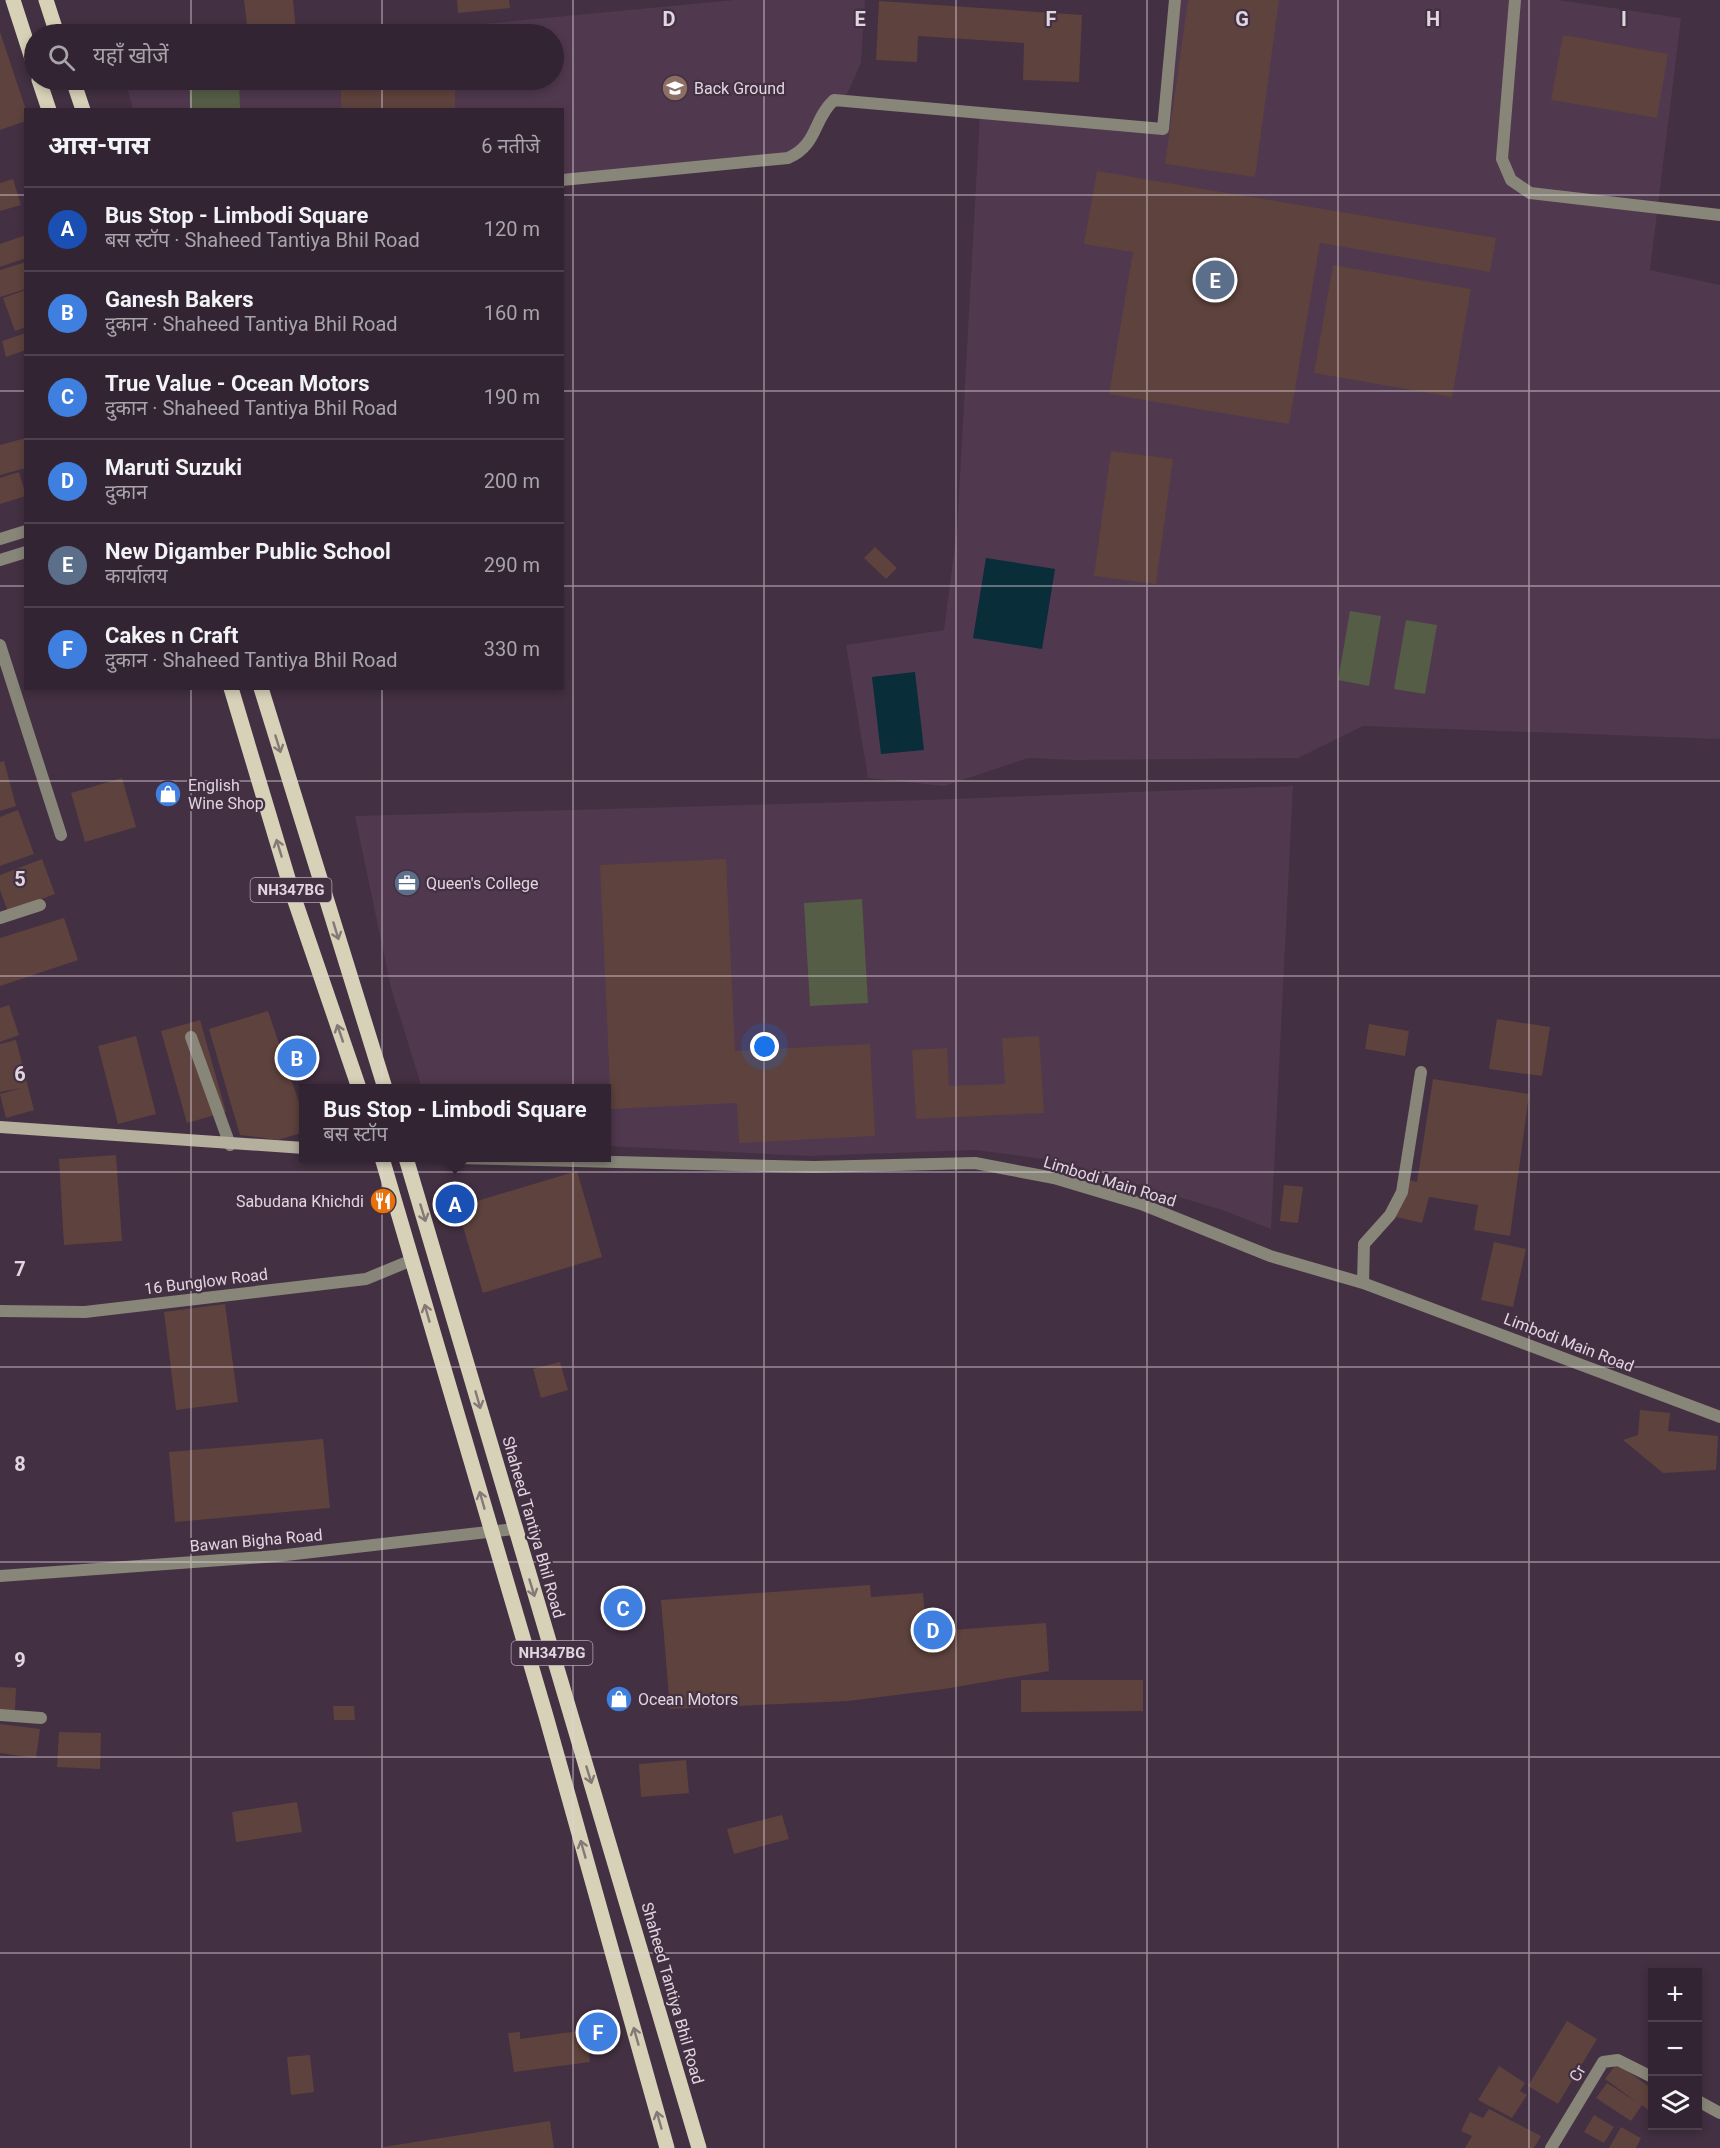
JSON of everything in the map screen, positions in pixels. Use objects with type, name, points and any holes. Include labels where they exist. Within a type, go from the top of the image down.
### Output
[{"type":"main road","points":[[13,0],[24,34]]},
{"type":"main road","points":[[46,0],[54,24]]},
{"type":"main road","points":[[42,90],[48,108]]},
{"type":"main road","points":[[76,90],[82,108]]},
{"type":"main road","name":"NH347BG","points":[[232,690],[293,894],[357,1084]]},
{"type":"main road","name":"NH347BG","points":[[262,690],[382,1084]]},
{"type":"main road","name":"NH347BG","points":[[383,1162],[667,2148]]},
{"type":"main road","name":"Shaheed Tantiya Bhil Road","points":[[407,1162],[699,2148]]},
{"type":"street","points":[[564,180],[788,158],[802,152],[811,139],[825,109],[834,100],[1163,129],[1175,0]]},
{"type":"street","points":[[1515,0],[1502,159],[1510,180],[1530,193],[1720,215]]},
{"type":"street","points":[[0,539],[24,532]]},
{"type":"street","points":[[0,560],[24,553]]},
{"type":"street","points":[[0,645],[61,835]]},
{"type":"street","points":[[0,918],[40,905]]},
{"type":"street","points":[[191,1037],[230,1144]]},
{"type":"street","points":[[1363,1282],[1364,1244],[1390,1215],[1402,1192],[1421,1072]]},
{"type":"street","points":[[0,1127],[299,1148]]},
{"type":"street","name":"Limbodi Main Road","points":[[611,1162],[814,1167],[975,1163],[1054,1178],[1141,1204],[1270,1256],[1363,1282],[1720,1417]]},
{"type":"street","name":"16 Bunglow Road","points":[[0,1311],[85,1312],[366,1279],[412,1260]]},
{"type":"street","name":"Bawan Bigha Road","points":[[0,1576],[277,1556],[514,1528]]},
{"type":"street","points":[[0,1715],[41,1718]]},
{"type":"street","name":"Cr","points":[[1551,2148],[1603,2062],[1618,2060],[1651,2076]]},
{"type":"street","points":[[1702,2103],[1720,2113]]},
{"type":"shaded area","points":[[734,0],[865,0],[861,63],[847,94],[834,100],[802,152],[564,180],[564,108],[133,108],[128,90],[564,90],[564,24],[483,24]]},
{"type":"shaded area","points":[[1175,0],[1558,0],[1681,18],[1650,270],[1720,285],[1720,739],[1363,726],[1298,758],[1075,760],[1028,758],[944,786],[868,778],[846,645],[944,630],[957,530],[980,113],[1163,129]]},
{"type":"shaded area","points":[[1293,786],[1271,1229],[1222,1210],[1060,1161],[975,1150],[810,1156],[611,1146],[611,1084],[421,1084],[391,988],[355,816],[925,800]]},
{"type":"green space","points":[[189,90],[239,90],[240,108],[190,108]]},
{"type":"green space","points":[[1350,611],[1381,616],[1369,686],[1338,680]]},
{"type":"green space","points":[[1406,620],[1437,625],[1425,694],[1394,689]]},
{"type":"green space","points":[[862,899],[868,1003],[810,1006],[804,903]]},
{"type":"water","points":[[986,558],[1055,569],[1042,649],[973,638]]},
{"type":"water","points":[[915,672],[924,750],[881,754],[872,677]]},
{"type":"building","points":[[244,0],[293,0],[295,24],[247,24]]},
{"type":"building","points":[[457,0],[509,0],[510,8],[458,13]]},
{"type":"building","points":[[1188,0],[1279,0],[1255,177],[1165,164]]},
{"type":"building","points":[[879,1],[1082,15],[1079,82],[1023,80],[1024,43],[918,36],[917,62],[876,60]]},
{"type":"building","points":[[0,32],[25,108],[24,122],[0,130]]},
{"type":"building","points":[[1563,35],[1668,54],[1657,118],[1551,100]]},
{"type":"building","points":[[341,90],[455,90],[455,108],[341,108]]},
{"type":"building","points":[[1097,171],[1496,238],[1490,272],[1320,243],[1289,424],[1109,394],[1133,252],[1084,244]]},
{"type":"building","points":[[13,179],[21,205],[0,211],[0,183]]},
{"type":"building","points":[[24,236],[24,259],[0,267],[0,244]]},
{"type":"building","points":[[24,263],[24,290],[0,297],[0,270]]},
{"type":"building","points":[[1333,265],[1471,289],[1452,397],[1314,373]]},
{"type":"building","points":[[24,291],[24,328],[15,331],[3,298]]},
{"type":"building","points":[[24,334],[24,351],[6,357],[2,341]]},
{"type":"building","points":[[24,439],[24,469],[0,475],[0,445]]},
{"type":"building","points":[[1111,451],[1173,459],[1156,584],[1094,576]]},
{"type":"building","points":[[19,472],[24,497],[0,504],[0,478]]},
{"type":"building","points":[[875,547],[897,568],[886,579],[864,558]]},
{"type":"building","points":[[4,761],[16,806],[0,811],[0,762]]},
{"type":"building","points":[[122,778],[136,827],[85,842],[71,793]]},
{"type":"building","points":[[18,810],[34,854],[0,866],[0,817]]},
{"type":"building","points":[[42,859],[55,894],[8,912],[0,890],[0,875]]},
{"type":"building","points":[[726,859],[735,1051],[870,1044],[875,1136],[739,1143],[737,1103],[611,1109],[600,865]]},
{"type":"building","points":[[64,918],[78,960],[0,986],[0,938]]},
{"type":"building","points":[[9,1005],[19,1035],[0,1042],[0,1008]]},
{"type":"building","points":[[268,1011],[299,1102],[299,1134],[278,1140],[240,1135],[209,1029]]},
{"type":"building","points":[[1497,1019],[1550,1027],[1542,1076],[1489,1069]]},
{"type":"building","points":[[200,1020],[226,1112],[187,1123],[161,1031]]},
{"type":"building","points":[[1369,1024],[1409,1031],[1405,1056],[1365,1049]]},
{"type":"building","points":[[136,1036],[156,1114],[118,1124],[98,1046]]},
{"type":"building","points":[[1039,1036],[1044,1113],[916,1119],[912,1050],[947,1048],[949,1086],[1005,1084],[1002,1038]]},
{"type":"building","points":[[16,1040],[34,1110],[6,1118],[0,1094],[21,1088],[0,1092],[0,1044]]},
{"type":"building","points":[[1433,1079],[1529,1094],[1510,1236],[1474,1230],[1478,1205],[1429,1197],[1422,1223],[1396,1217],[1405,1179],[1417,1182]]},
{"type":"building","points":[[116,1155],[122,1241],[64,1245],[59,1159]]},
{"type":"building","points":[[577,1171],[602,1257],[483,1293],[457,1207]]},
{"type":"building","points":[[1284,1185],[1303,1187],[1298,1223],[1280,1221]]},
{"type":"building","points":[[1494,1242],[1526,1249],[1513,1307],[1481,1300]]},
{"type":"building","points":[[225,1304],[238,1402],[176,1410],[164,1312]]},
{"type":"building","points":[[560,1362],[568,1390],[541,1398],[533,1369]]},
{"type":"building","points":[[1640,1410],[1670,1413],[1668,1431],[1718,1436],[1716,1470],[1663,1473],[1623,1440],[1638,1435]]},
{"type":"building","points":[[323,1439],[330,1508],[175,1522],[169,1452]]},
{"type":"building","points":[[870,1585],[871,1597],[923,1593],[926,1632],[1046,1623],[1049,1671],[944,1689],[848,1701],[670,1709],[661,1600]]},
{"type":"building","points":[[1021,1680],[1143,1680],[1143,1711],[1021,1712]]},
{"type":"building","points":[[0,1687],[16,1688],[15,1711],[0,1710]]},
{"type":"building","points":[[333,1706],[354,1706],[355,1720],[334,1720]]},
{"type":"building","points":[[0,1724],[40,1729],[36,1758],[0,1753]]},
{"type":"building","points":[[59,1732],[101,1733],[100,1769],[57,1767]]},
{"type":"building","points":[[686,1760],[689,1793],[641,1797],[639,1764]]},
{"type":"building","points":[[297,1802],[302,1832],[236,1842],[232,1812]]},
{"type":"building","points":[[782,1815],[789,1839],[734,1854],[727,1829]]},
{"type":"building","points":[[1567,2021],[1597,2039],[1558,2104],[1528,2086]]},
{"type":"building","points":[[586,2030],[590,2062],[514,2072],[508,2033],[520,2032],[520,2039]]},
{"type":"building","points":[[310,2055],[314,2092],[291,2095],[287,2057]]},
{"type":"building","points":[[1617,2063],[1648,2086],[1648,2110],[1642,2105],[1631,2121],[1596,2098],[1607,2083],[1638,2103],[1605,2079]]},
{"type":"building","points":[[1499,2066],[1525,2083],[1520,2091],[1527,2095],[1512,2118],[1478,2100]]},
{"type":"building","points":[[1489,2109],[1541,2136],[1534,2148],[1465,2148],[1472,2136],[1461,2131],[1470,2112],[1483,2118]]},
{"type":"building","points":[[1594,2115],[1614,2127],[1604,2143],[1584,2132]]},
{"type":"building","points":[[550,2121],[554,2148],[383,2148],[383,2147]]},
{"type":"building","points":[[1621,2127],[1641,2138],[1636,2148],[1609,2148]]},
{"type":"place","name":"Back Ground","points":[[675,88]]},
{"type":"place","name":"New Digamber Public School","points":[[1215,280]]},
{"type":"place","name":"English Wine Shop","points":[[168,794]]},
{"type":"place","name":"Queen's College","points":[[407,883]]},
{"type":"place","name":"Ganesh Bakers","points":[[297,1058]]},
{"type":"place","name":"Sabudana Khichdi","points":[[383,1201]]},
{"type":"place","name":"Bus Stop - Limbodi Square","points":[[455,1204]]},
{"type":"place","name":"True Value - Ocean Motors","points":[[623,1608]]},
{"type":"place","name":"Maruti Suzuki","points":[[933,1630]]},
{"type":"place","name":"Ocean Motors","points":[[619,1699]]},
{"type":"place","name":"Cakes n Craft","points":[[598,2032]]}]
